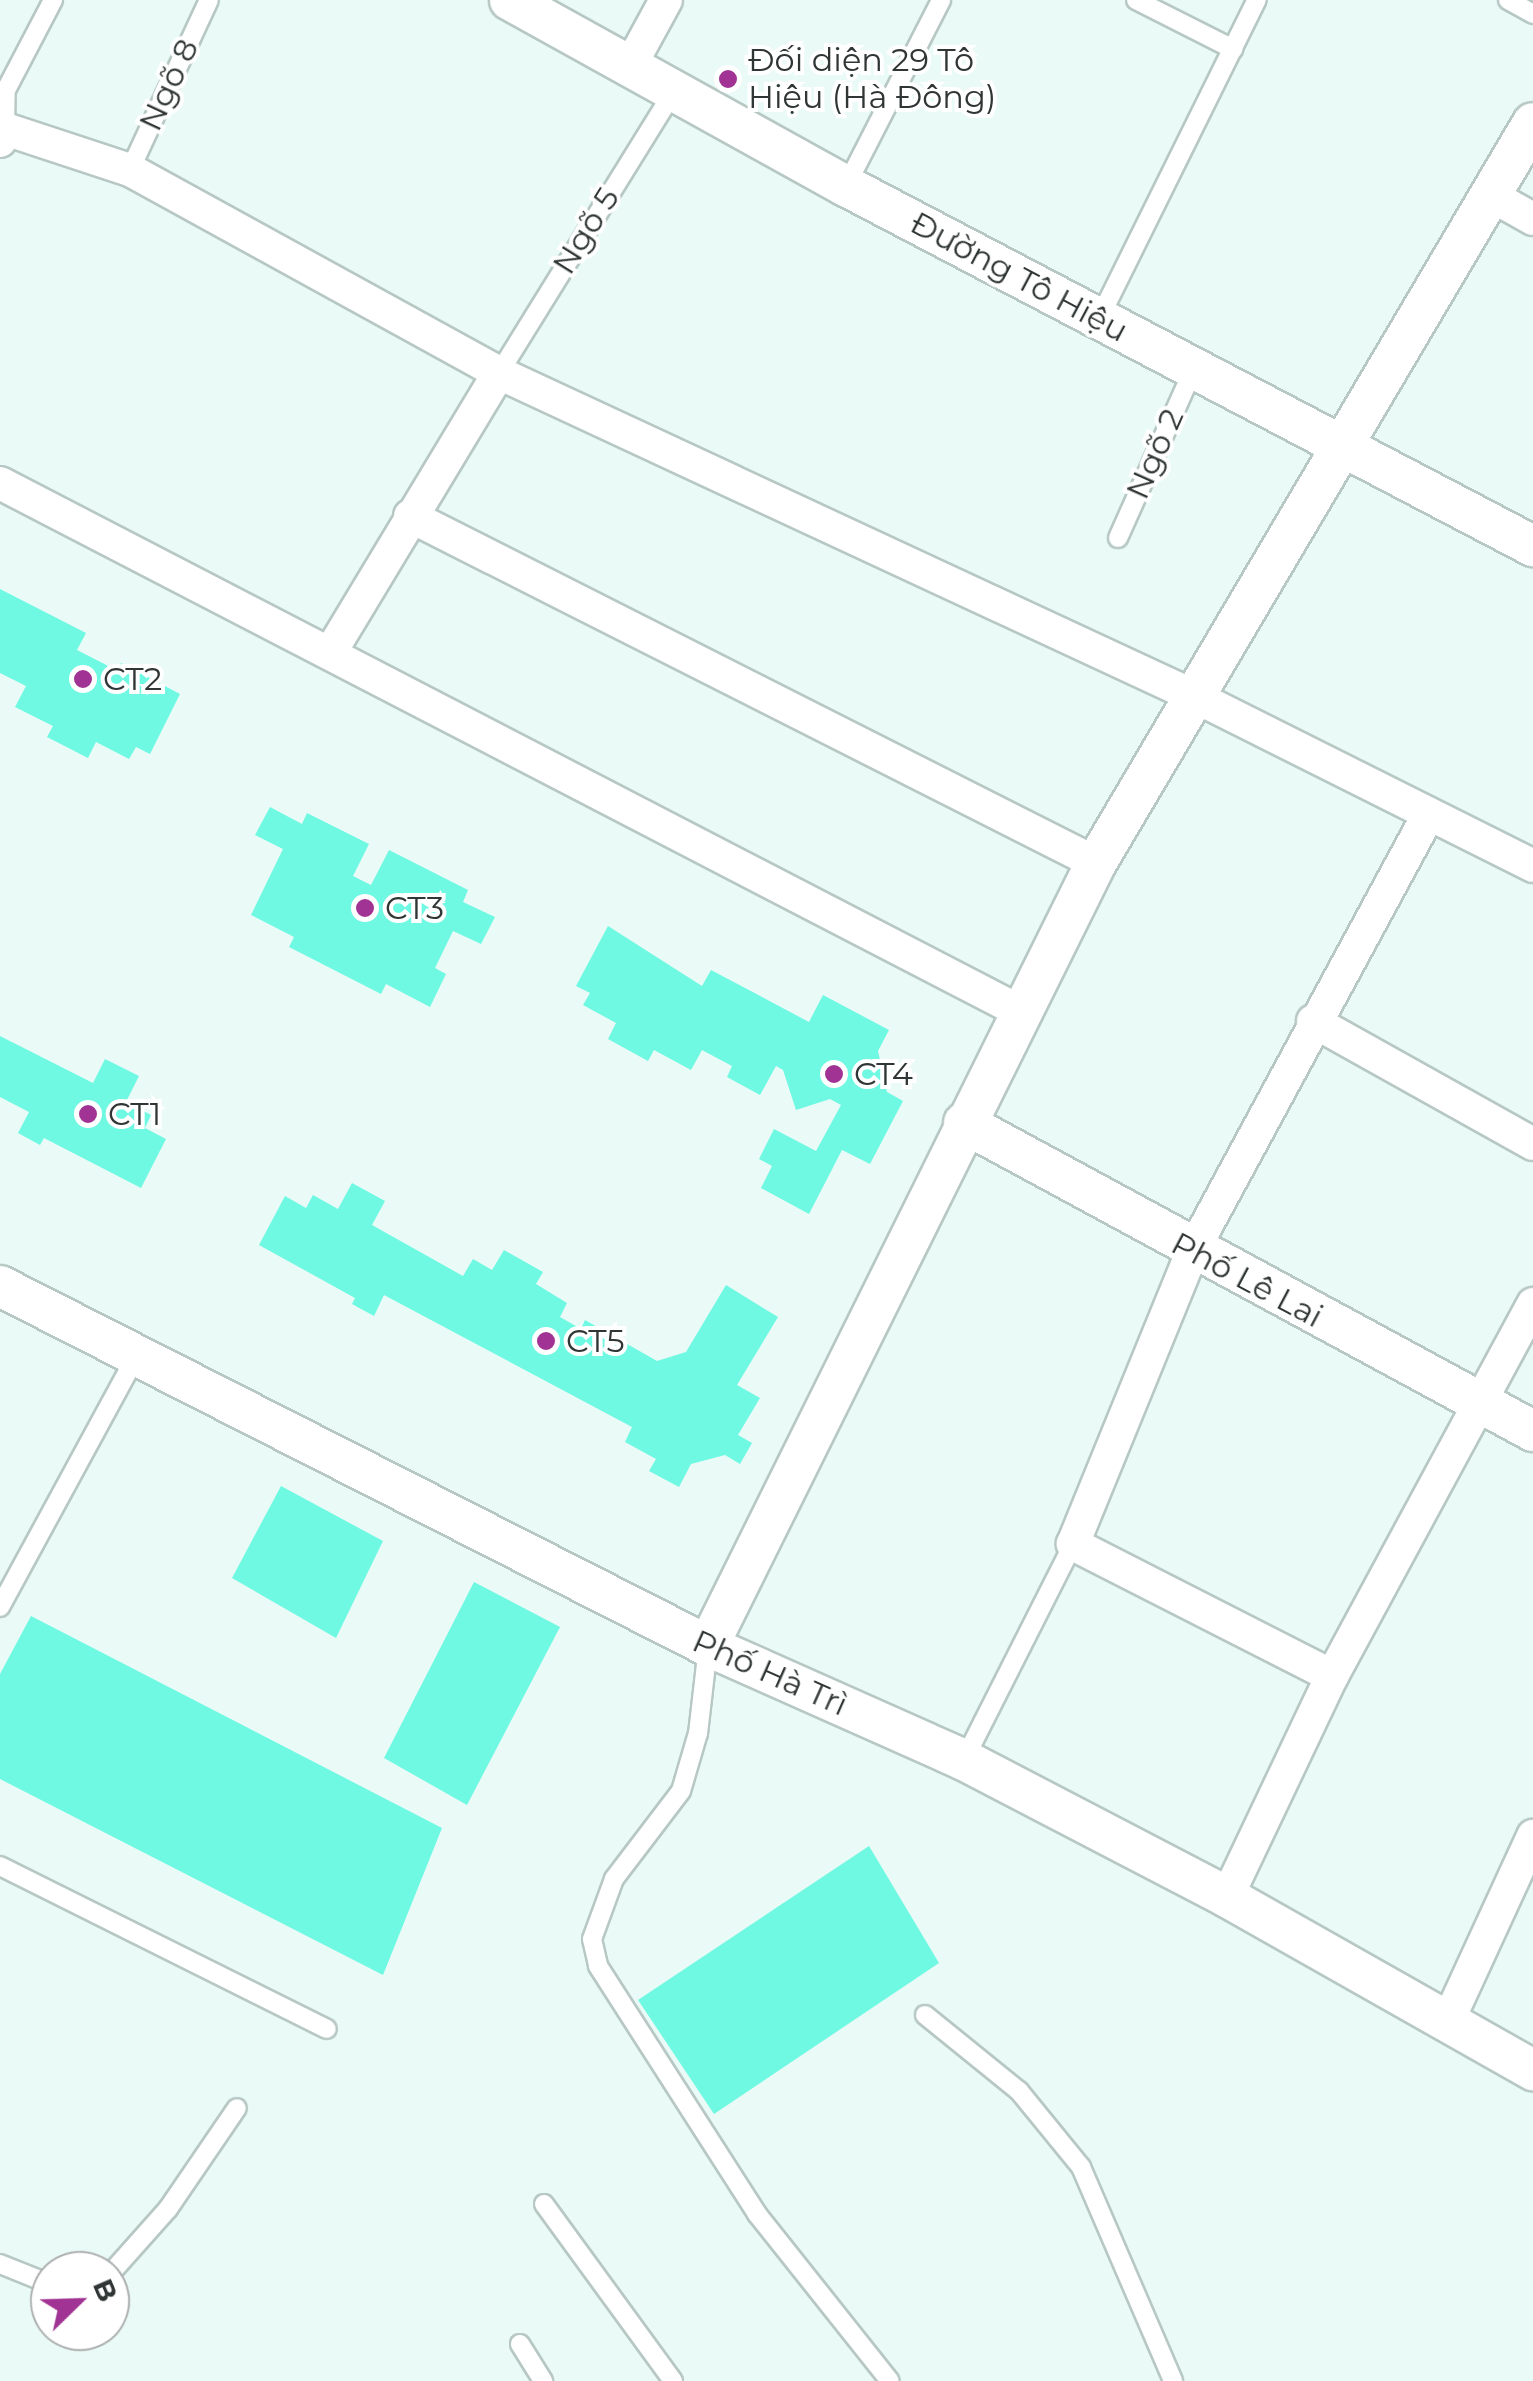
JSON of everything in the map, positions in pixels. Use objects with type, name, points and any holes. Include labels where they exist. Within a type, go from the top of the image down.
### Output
[{"type":"street","name":"Đường Tô Hiệu","points":[[510,0],[846,186],[1533,546]]},
{"type":"street","points":[[630,66],[666,0]]},
{"type":"street","points":[[708,1646],[1096,863],[1198,698],[1339,442],[1533,123]]},
{"type":"street","points":[[3,135],[130,170],[499,372],[1198,698],[1427,817],[1533,866]]},
{"type":"street","points":[[1492,196],[1533,219]]},
{"type":"street","points":[[330,652],[499,372]]},
{"type":"street","points":[[0,483],[1023,1013]]},
{"type":"street","points":[[410,516],[1096,863]]},
{"type":"street","points":[[1332,1676],[1074,1544],[1192,1252],[1313,1021],[1427,817]]},
{"type":"street","points":[[1313,1021],[1533,1144]]},
{"type":"street","name":"Phố Lê Lai","points":[[964,1123],[1192,1252],[1533,1431]]},
{"type":"street","name":"Phố Hà Trì","points":[[0,1286],[708,1646],[964,1760],[1228,1897],[1533,2070]]},
{"type":"street","points":[[1228,1897],[1332,1676],[1483,1405],[1533,1304]]},
{"type":"street","points":[[1448,2021],[1521,1890],[1533,1836]]},
{"type":"lane","points":[[3,135],[6,90],[53,0]]},
{"type":"lane","name":"Ngõ 8","points":[[130,170],[209,0]]},
{"type":"lane","points":[[846,186],[941,0]]},
{"type":"lane","points":[[1136,0],[1232,50]]},
{"type":"lane","points":[[1099,320],[1257,0]]},
{"type":"lane","points":[[1508,0],[1533,14]]},
{"type":"lane","name":"Ngõ 5","points":[[499,372],[674,90]]},
{"type":"lane","name":"Ngõ 2","points":[[1118,538],[1193,370]]},
{"type":"lane","points":[[0,1607],[136,1356]]},
{"type":"lane","points":[[964,1760],[1074,1544]]},
{"type":"lane","points":[[708,1646],[698,1733],[681,1792],[614,1879],[592,1939],[598,1966],[758,2214],[890,2381]]},
{"type":"lane","points":[[0,1866],[327,2029]]},
{"type":"lane","points":[[924,2015],[1019,2090],[1081,2167],[1173,2381]]},
{"type":"lane","points":[[130,2254],[150,2233],[238,2108]]},
{"type":"lane","points":[[544,2204],[673,2381]]},
{"type":"lane","points":[[0,2264],[30,2276]]},
{"type":"lane","points":[[520,2344],[542,2381]]},
{"type":"building","name":"CT2","points":[[0,589],[86,633],[77,650],[118,671],[121,663],[180,694],[150,754],[136,747],[129,759],[96,742],[88,758],[47,737],[53,726],[15,707],[26,686],[0,673]]},
{"type":"building","name":"CT3","points":[[270,807],[302,824],[307,813],[369,844],[353,876],[371,885],[389,850],[468,890],[463,902],[495,917],[481,944],[453,931],[435,968],[446,974],[430,1007],[386,984],[381,994],[289,947],[294,937],[251,915],[283,849],[255,835]]},
{"type":"building","name":"CT4","points":[[608,926],[702,986],[711,970],[809,1022],[823,995],[889,1030],[878,1051],[887,1092],[903,1101],[870,1164],[842,1150],[809,1214],[761,1188],[772,1166],[759,1159],[774,1129],[816,1151],[841,1105],[830,1099],[796,1110],[783,1070],[776,1066],[760,1095],[727,1077],[732,1066],[702,1050],[691,1070],[654,1050],[648,1061],[608,1039],[616,1023],[583,1005],[590,993],[576,986]]},
{"type":"building","name":"CT1","points":[[0,1036],[93,1083],[105,1059],[139,1076],[126,1102],[151,1115],[145,1128],[166,1139],[141,1188],[44,1138],[40,1145],[18,1133],[29,1112],[0,1097]]},
{"type":"building","name":"CT5","points":[[352,1183],[385,1201],[372,1225],[463,1276],[473,1259],[492,1270],[504,1250],[543,1272],[536,1284],[567,1303],[560,1317],[581,1329],[585,1320],[657,1361],[686,1352],[726,1285],[778,1317],[737,1385],[760,1398],[738,1435],[752,1443],[740,1464],[725,1455],[691,1464],[679,1487],[649,1471],[656,1459],[625,1442],[632,1427],[384,1295],[374,1316],[352,1304],[355,1298],[259,1245],[285,1196],[306,1208],[313,1195],[338,1209]]},
{"type":"building","points":[[281,1486],[383,1541],[336,1638],[232,1578]]},
{"type":"building","points":[[474,1582],[560,1627],[467,1805],[384,1758]]},
{"type":"building","points":[[31,1616],[442,1828],[383,1975],[0,1779],[0,1674]]},
{"type":"building","points":[[869,1846],[939,1963],[714,2114],[638,2000]]},
{"type":"place","name":"Đối diện 29 Tô Hiệu (Hà Đông)","points":[[728,79]]},
{"type":"place","name":"CT2","points":[[83,679]]},
{"type":"place","name":"CT3","points":[[365,908]]},
{"type":"place","name":"CT4","points":[[834,1074]]},
{"type":"place","name":"CT1","points":[[88,1114]]},
{"type":"place","name":"CT5","points":[[546,1341]]}]
